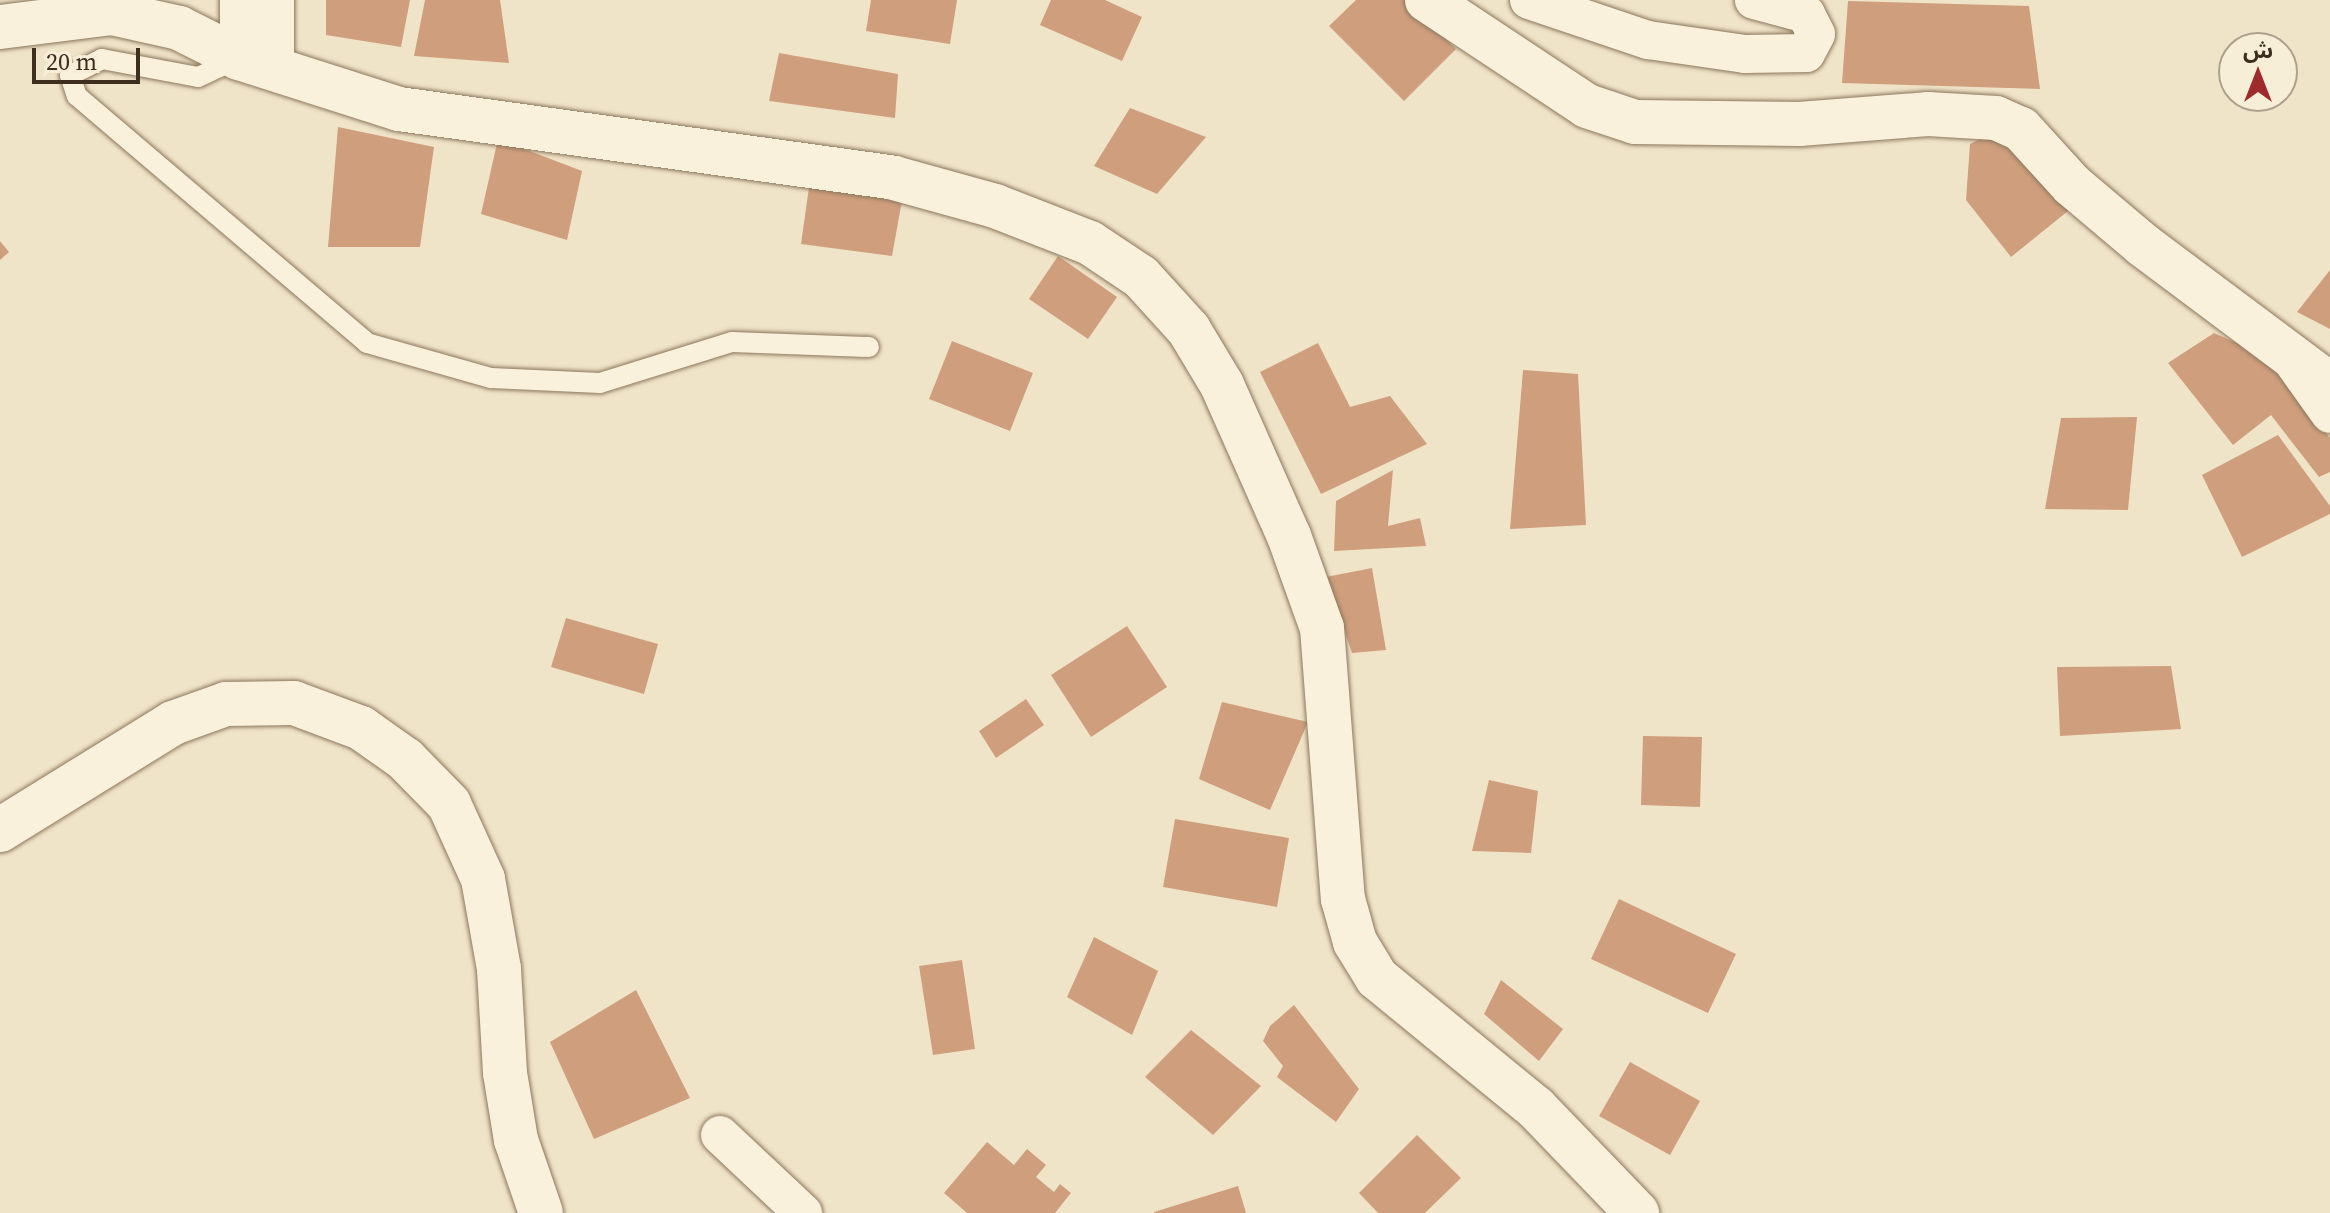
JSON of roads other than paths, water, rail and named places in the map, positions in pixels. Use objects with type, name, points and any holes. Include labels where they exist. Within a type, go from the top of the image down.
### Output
[{"type":"main road","points":[[1427,0],[1587,106],[1635,122],[1799,124],[1928,114],[1996,118],[2021,129],[2095,205],[2330,385]]},
{"type":"main road","points":[[0,27],[112,13],[179,28],[257,64],[399,109],[894,178],[995,206],[1090,243],[1141,277],[1189,330],[1222,385],[1289,536],[1322,628],[1343,899],[1355,942],[1377,978],[1536,1108],[1637,1213]]},
{"type":"main road","points":[[0,830],[173,723],[226,704],[294,703],[361,728],[405,759],[449,804],[483,879],[499,969],[505,1073],[516,1140],[541,1213]]},
{"type":"street","points":[[239,0],[257,64]]},
{"type":"street","points":[[257,64],[275,0]]},
{"type":"street","points":[[1529,0],[1648,40],[1745,54],[1806,53],[1816,34],[1806,14],[1754,0]]},
{"type":"street","points":[[2284,350],[2330,414]]},
{"type":"street","points":[[720,1135],[803,1213]]},
{"type":"lane","points":[[257,64],[198,77],[102,59],[70,75],[77,96],[367,343],[491,378],[600,383],[732,342],[869,347]]}]
